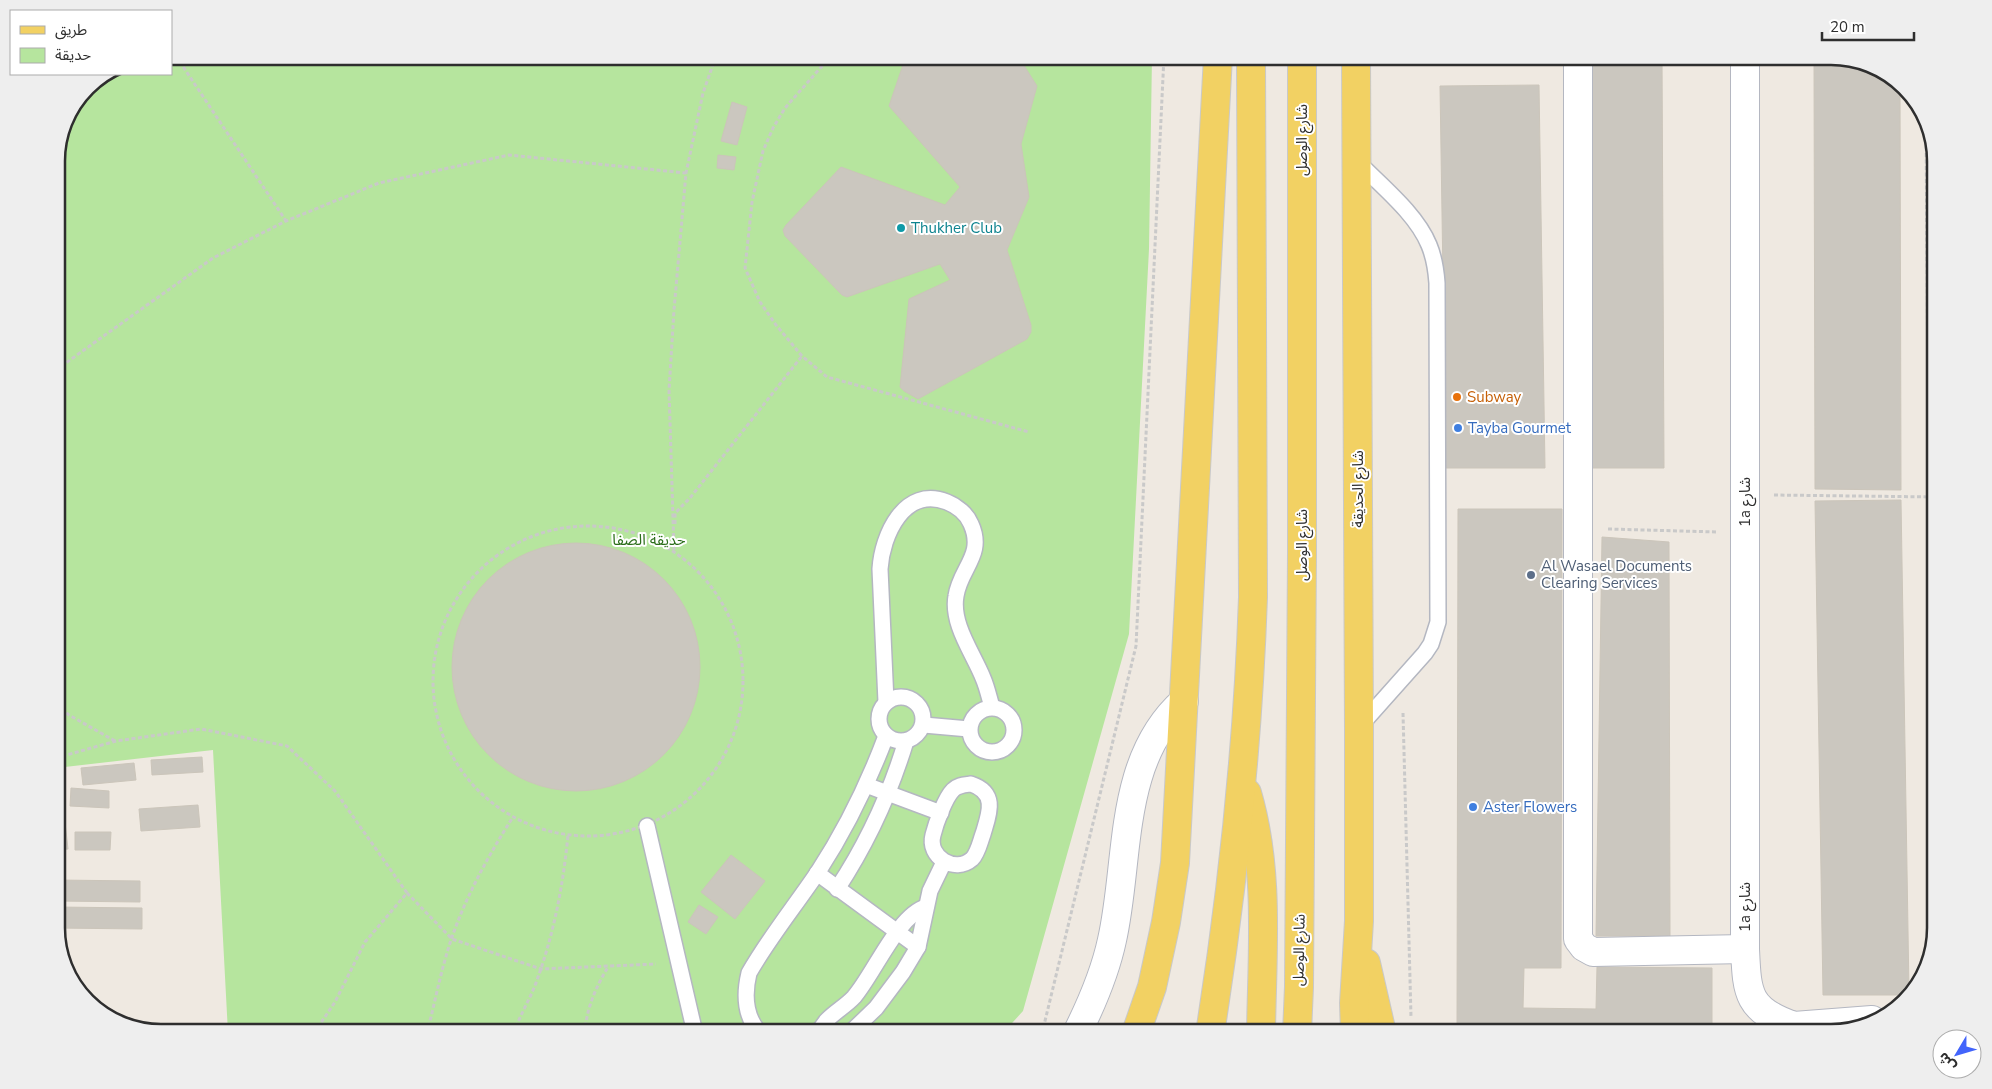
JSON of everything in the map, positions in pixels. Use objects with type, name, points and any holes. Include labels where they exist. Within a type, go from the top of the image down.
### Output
[{"type":"main road","points":[[1139,1024],[1152,987],[1166,922],[1173,873],[1184,701],[1218,65]]},
{"type":"main road","points":[[1211,1024],[1228,909],[1243,780],[1253,597],[1251,65]]},
{"type":"main road","name":"شارع الوصل","points":[[1297,1024],[1302,553],[1302,65]]},
{"type":"main road","name":"شارع الحديقة","points":[[1356,65],[1359,921]]},
{"type":"main road","points":[[1243,780],[1257,832],[1263,885],[1261,1024]]},
{"type":"main road","points":[[1355,1024],[1354,1003],[1359,921]]},
{"type":"main road","points":[[1359,921],[1369,980],[1380,1024]]},
{"type":"street","points":[[1578,65],[1578,939],[1584,947],[1593,952],[1744,948]]},
{"type":"street","name":"1a شارع","points":[[1745,65],[1744,948],[1748,991],[1756,1003],[1776,1020],[1784,1024]]},
{"type":"street","points":[[1082,1024],[1103,975],[1112,939],[1126,836],[1137,784],[1154,736],[1162,723],[1184,701]]},
{"type":"lane","points":[[1356,160],[1419,227],[1429,244],[1435,263],[1437,282],[1438,622],[1431,644],[1359,727]]},
{"type":"lane","points":[[886,702],[893,698],[901,697],[909,698],[916,702],[924,716],[924,725],[914,738],[899,742],[886,736],[879,722],[879,716],[886,702],[880,569],[881,553],[889,530],[901,512],[910,505],[932,499],[955,505],[971,522],[975,534],[976,545],[973,557],[956,593],[956,614],[992,707]]},
{"type":"lane","points":[[992,707],[1001,709],[1008,714],[1013,722],[1014,731],[1012,739],[1007,746],[999,751],[991,752],[982,751],[975,745],[969,729],[971,720],[976,713],[984,708],[992,707]]},
{"type":"lane","points":[[924,725],[969,729]]},
{"type":"lane","points":[[754,1024],[749,1016],[745,1002],[749,973],[817,873],[848,821],[866,785],[886,736]]},
{"type":"lane","points":[[837,889],[871,832],[889,793],[906,741]]},
{"type":"lane","points":[[971,784],[980,787],[986,793],[990,802],[990,811],[977,850],[972,859],[964,864],[954,865],[944,862],[932,848],[932,838],[941,813],[948,796],[954,789],[962,785],[971,784]]},
{"type":"lane","points":[[866,785],[941,813]]},
{"type":"lane","points":[[647,826],[693,1024]]},
{"type":"lane","points":[[859,1024],[876,1008],[903,972],[918,947],[924,927],[926,907],[936,876],[944,862]]},
{"type":"lane","points":[[817,873],[918,947]]},
{"type":"lane","points":[[824,1024],[829,1016],[844,1006],[857,993],[912,913],[926,907]]},
{"type":"lane","points":[[857,993],[876,1008]]},
{"type":"path","points":[[182,65],[286,221]]},
{"type":"path","points":[[674,550],[670,390],[674,310],[686,173],[703,93],[713,65]]},
{"type":"path","points":[[823,65],[785,108],[772,128],[756,177],[746,246],[745,268],[760,302],[802,356],[827,377],[1029,432]]},
{"type":"path","points":[[1044,1024],[1136,646],[1164,65]]},
{"type":"path","points":[[1926,149],[1927,312]]},
{"type":"path","points":[[65,364],[213,258],[286,221],[379,183],[509,154],[686,173]]},
{"type":"path","points":[[674,550],[676,513],[690,498],[802,356]]},
{"type":"path","points":[[1745,495],[1927,497]]},
{"type":"path","points":[[589,524],[634,531],[674,550],[709,583],[734,625],[744,672],[739,720],[720,764],[688,800],[647,826],[608,835],[568,835],[540,828],[513,817],[488,800],[466,777],[449,751],[438,723],[432,683],[433,673],[436,644],[450,606],[474,574],[504,548],[545,530],[589,524]]},
{"type":"path","points":[[1577,528],[1745,533]]},
{"type":"path","points":[[1402,679],[1411,1023]]},
{"type":"path","points":[[65,712],[116,741]]},
{"type":"path","points":[[65,755],[116,741],[201,729],[287,746],[335,791],[407,893],[452,939],[541,969],[679,963]]},
{"type":"path","points":[[429,1024],[452,939],[479,874],[513,817]]},
{"type":"path","points":[[518,1024],[550,942],[559,907],[568,835]]},
{"type":"path","points":[[320,1024],[335,1002],[365,942],[407,893]]},
{"type":"path","points":[[587,1024],[590,1005],[598,985],[609,966]]},
{"type":"green space","name":"حديقة الصفا","points":[[172,65],[1152,65],[1149,249],[1129,634],[1023,1011],[1011,1024],[228,1024],[213,750],[65,767],[65,155],[68,136],[75,118],[89,98],[108,81],[118,75],[172,75]]},
{"type":"building","name":"Thukher Club","points":[[903,65],[1024,65],[1037,86],[1021,144],[1029,197],[1007,250],[1031,325],[1031,332],[1027,339],[918,399],[900,387],[909,299],[950,280],[940,264],[847,297],[842,295],[785,236],[783,230],[841,167],[945,205],[960,187],[889,106]]},
{"type":"building","points":[[1588,65],[1662,65],[1664,468],[1591,468]]},
{"type":"building","points":[[1814,65],[1831,65],[1856,68],[1874,75],[1900,95],[1901,490],[1815,489]]},
{"type":"building","points":[[1539,85],[1545,468],[1446,468],[1440,86]]},
{"type":"building","points":[[732,102],[747,107],[737,145],[721,141]]},
{"type":"building","points":[[718,155],[736,157],[734,170],[717,168]]},
{"type":"building","points":[[1901,500],[1909,984],[1899,995],[1823,995],[1815,501]]},
{"type":"building","points":[[1458,509],[1562,509],[1561,968],[1524,968],[1523,1008],[1596,1009],[1597,967],[1712,968],[1712,1024],[1457,1024]]},
{"type":"building","points":[[1602,537],[1669,542],[1670,936],[1596,936]]},
{"type":"building","points":[[576,543],[600,546],[623,553],[645,564],[664,579],[679,598],[690,620],[697,643],[700,667],[697,691],[690,714],[679,736],[664,755],[645,770],[623,781],[600,788],[576,791],[552,788],[529,781],[507,770],[488,755],[473,736],[462,714],[455,691],[452,667],[455,643],[462,620],[473,598],[488,579],[507,564],[529,553],[552,546]]},
{"type":"building","points":[[202,757],[203,772],[152,775],[151,760]]},
{"type":"building","points":[[134,763],[136,780],[83,785],[81,768]]},
{"type":"building","points":[[71,788],[109,791],[109,808],[70,806]]},
{"type":"building","points":[[198,805],[200,827],[141,831],[139,809]]},
{"type":"building","points":[[65,822],[68,849],[65,849]]},
{"type":"building","points":[[75,832],[111,832],[110,850],[75,850]]},
{"type":"building","points":[[731,855],[765,881],[735,919],[701,892]]},
{"type":"building","points":[[65,880],[140,881],[140,902],[65,901]]},
{"type":"building","points":[[699,905],[718,917],[706,934],[688,922]]},
{"type":"building","points":[[65,907],[142,908],[142,929],[65,928]]},
{"type":"place","name":"Thukher Club","points":[[901,228]]},
{"type":"place","name":"Subway","points":[[1457,397]]},
{"type":"place","name":"Tayba Gourmet","points":[[1458,428]]},
{"type":"place","name":"Al Wasael Documents Clearing Services","points":[[1531,575]]},
{"type":"place","name":"Aster Flowers","points":[[1473,807]]}]
